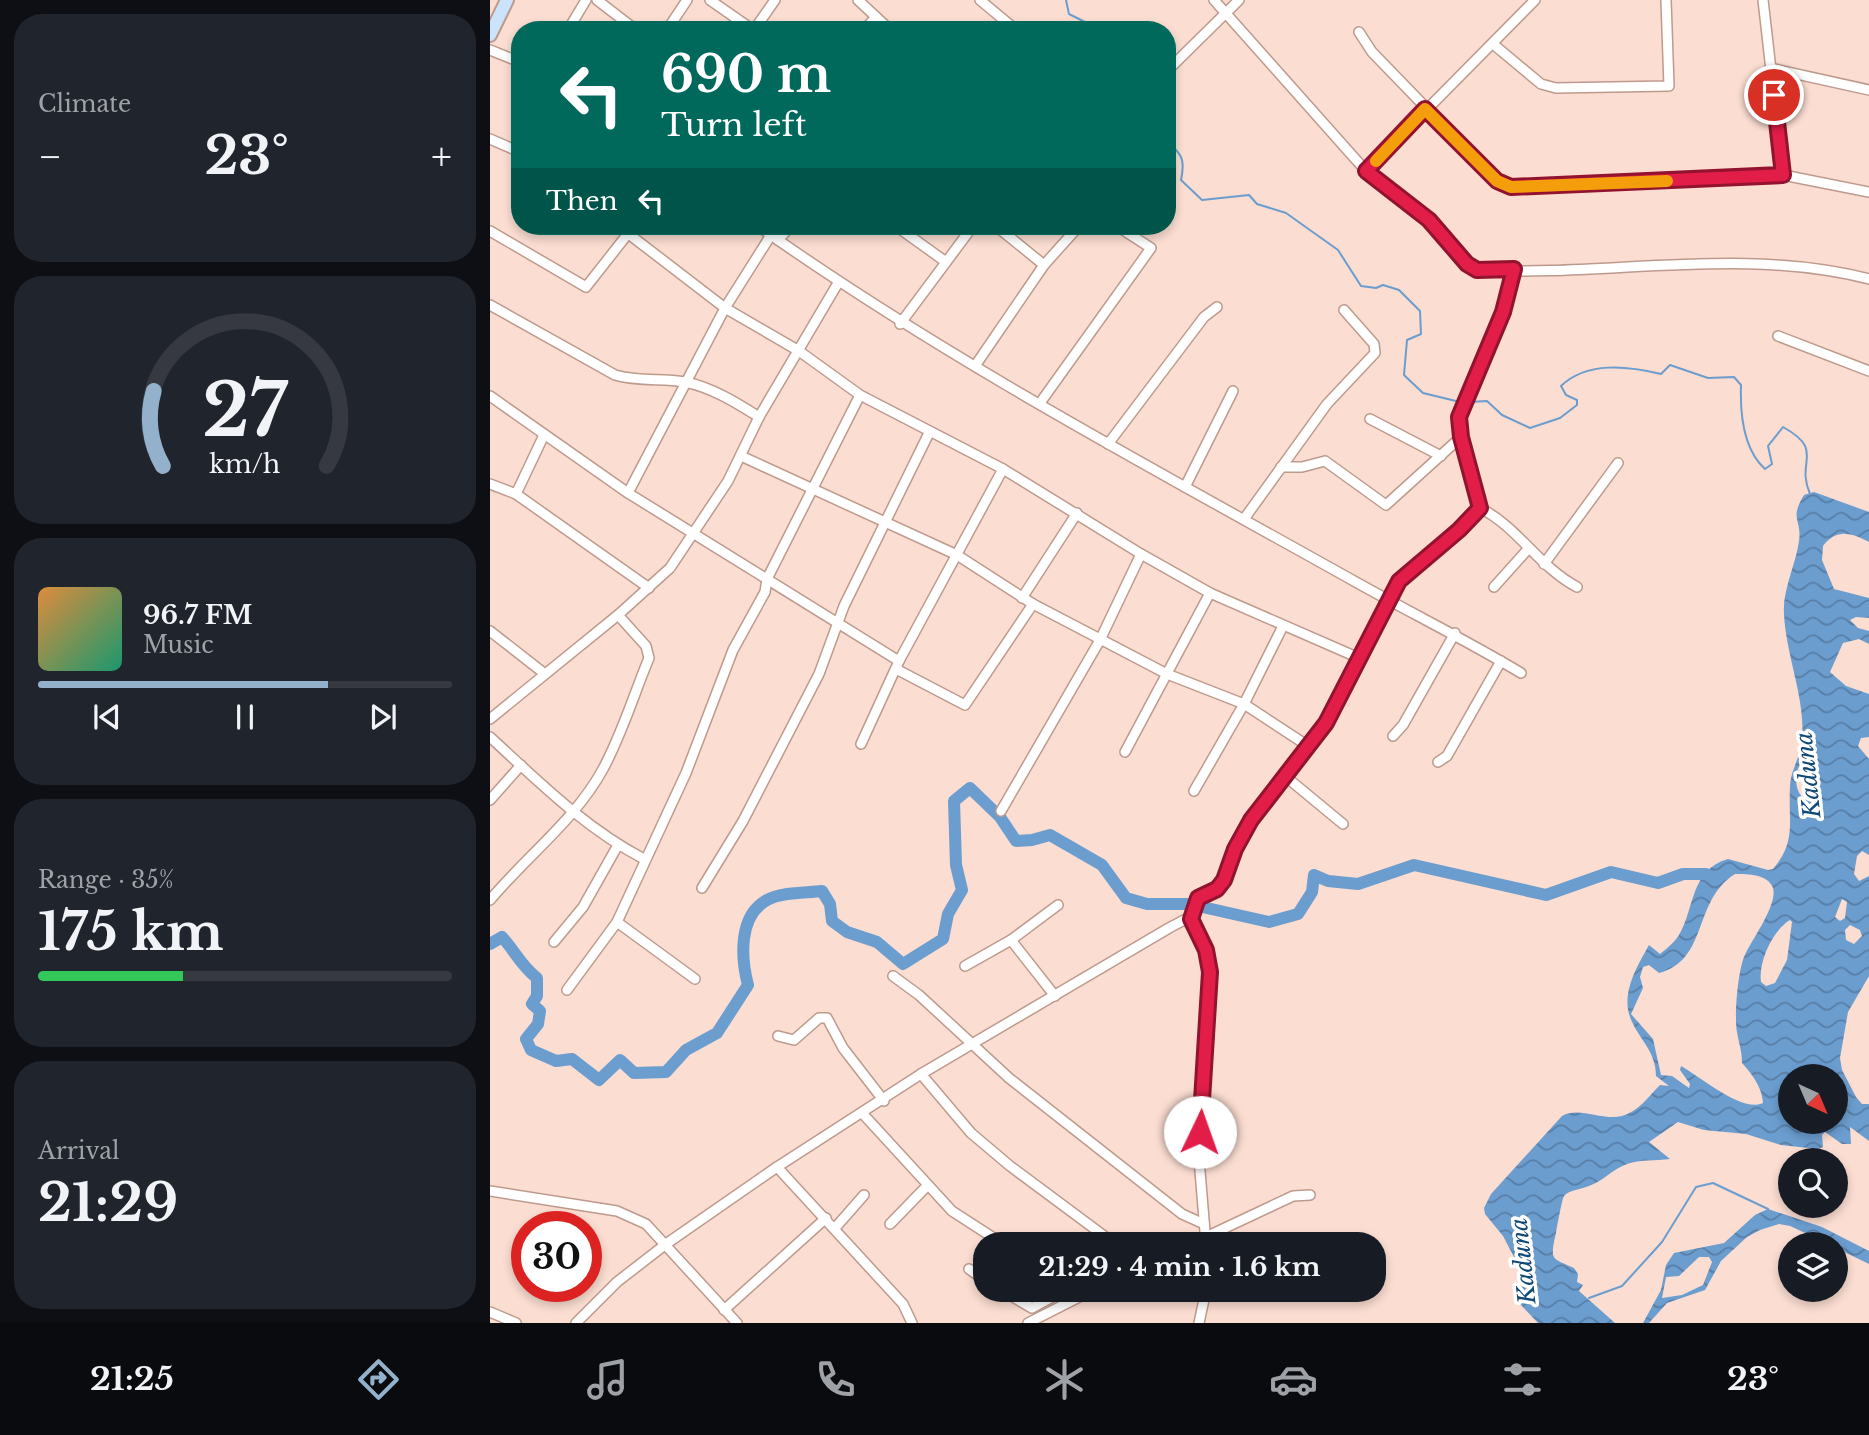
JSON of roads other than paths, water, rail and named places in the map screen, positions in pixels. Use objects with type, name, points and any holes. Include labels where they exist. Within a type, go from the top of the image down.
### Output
[{"type":"street","points":[[490,35],[507,0]]},
{"type":"street","points":[[573,21],[586,0]]},
{"type":"street","points":[[597,0],[624,21]]},
{"type":"street","points":[[673,21],[687,0]]},
{"type":"street","points":[[710,0],[740,21]]},
{"type":"street","points":[[760,21],[775,0]]},
{"type":"street","points":[[858,0],[880,21]]},
{"type":"street","points":[[980,0],[1005,21]]},
{"type":"street","points":[[1214,0],[1366,171],[1429,220],[1467,264],[1477,270],[1761,264],[1833,269],[1869,279]]},
{"type":"street","points":[[1176,62],[1239,0]]},
{"type":"street","points":[[1366,171],[1535,0]]},
{"type":"street","points":[[1493,44],[1541,84],[1556,88],[1669,86],[1666,0]]},
{"type":"street","points":[[1763,0],[1783,175]]},
{"type":"street","points":[[872,21],[876,17]]},
{"type":"street","points":[[1359,32],[1371,52],[1425,109],[1497,181],[1511,187],[1783,175],[1869,192]]},
{"type":"street","points":[[490,50],[511,58]]},
{"type":"street","points":[[1770,68],[1869,90]]},
{"type":"street","points":[[490,139],[511,148]]},
{"type":"street","points":[[490,231],[586,287],[628,235]]},
{"type":"street","points":[[638,235],[725,308],[799,351],[860,395],[1003,469],[1210,593],[1359,658]]},
{"type":"street","points":[[770,235],[900,324],[1108,444],[1388,600],[1455,633],[1521,673]]},
{"type":"street","points":[[628,493],[725,308],[778,235]]},
{"type":"street","points":[[908,235],[946,262]]},
{"type":"street","points":[[900,324],[966,235]]},
{"type":"street","points":[[1007,235],[1044,265]]},
{"type":"street","points":[[975,366],[1044,265],[1071,235]]},
{"type":"street","points":[[1040,403],[1151,248],[1131,235]]},
{"type":"street","points":[[1514,269],[1503,312],[1459,417],[1461,437],[1480,508],[1502,520],[1544,564],[1577,587]]},
{"type":"street","points":[[490,719],[618,615],[670,568],[741,456],[759,417],[838,283]]},
{"type":"street","points":[[490,305],[615,375],[635,381],[685,382],[724,396],[759,417]]},
{"type":"street","points":[[1108,444],[1204,317],[1217,307]]},
{"type":"street","points":[[1244,519],[1327,404],[1375,353],[1374,344],[1344,310]]},
{"type":"street","points":[[1777,335],[1869,371]]},
{"type":"street","points":[[1185,487],[1233,391]]},
{"type":"street","points":[[567,990],[617,922],[686,773],[733,650],[765,592],[767,579],[860,395]]},
{"type":"street","points":[[490,396],[628,493],[839,623],[898,665],[965,705],[1033,604]]},
{"type":"street","points":[[1370,419],[1441,456]]},
{"type":"street","points":[[702,888],[743,821],[819,674],[839,623],[929,433]]},
{"type":"street","points":[[516,494],[544,435]]},
{"type":"street","points":[[1281,467],[1302,467],[1325,461],[1386,505],[1461,437]]},
{"type":"street","points":[[741,456],[957,555],[1033,604],[1167,674],[1244,704],[1308,746]]},
{"type":"street","points":[[1544,564],[1618,463]]},
{"type":"street","points":[[861,744],[898,665],[1003,469]]},
{"type":"street","points":[[490,484],[516,494],[649,588]]},
{"type":"street","points":[[1204,1232],[1199,1159],[1210,972],[1206,950],[1192,922],[1198,898],[1217,889],[1224,880],[1235,849],[1251,820],[1335,709],[1399,581],[1459,530],[1480,508]]},
{"type":"street","points":[[1022,598],[1077,513]]},
{"type":"street","points":[[1494,587],[1530,548]]},
{"type":"street","points":[[1000,811],[1100,640],[1141,554]]},
{"type":"street","points":[[1125,752],[1210,593]]},
{"type":"street","points":[[490,900],[518,867],[573,813],[603,769],[649,658],[646,646],[618,615]]},
{"type":"street","points":[[1194,791],[1244,704],[1283,625]]},
{"type":"street","points":[[490,631],[545,674]]},
{"type":"street","points":[[1393,736],[1403,725],[1455,633]]},
{"type":"street","points":[[1438,762],[1447,756],[1501,661]]},
{"type":"street","points":[[490,737],[573,813],[618,845],[644,859]]},
{"type":"street","points":[[490,800],[521,765]]},
{"type":"street","points":[[1285,776],[1343,824]]},
{"type":"street","points":[[554,942],[583,907],[618,845]]},
{"type":"street","points":[[965,966],[1011,940],[1058,905]]},
{"type":"street","points":[[576,1323],[617,1282],[666,1244],[777,1167],[970,1044],[1184,920],[1192,922]]},
{"type":"street","points":[[617,922],[695,979]]},
{"type":"street","points":[[1011,940],[1055,996]]},
{"type":"street","points":[[893,976],[919,995],[1009,1079],[1182,1213],[1204,1224]]},
{"type":"street","points":[[778,1036],[794,1040],[819,1018],[827,1018],[843,1048],[884,1101]]},
{"type":"street","points":[[921,1074],[971,1133],[1010,1167],[1099,1232]]},
{"type":"street","points":[[863,1114],[927,1186],[960,1217],[984,1232]]},
{"type":"street","points":[[777,1167],[904,1304],[912,1323]]},
{"type":"street","points":[[890,1224],[927,1186]]},
{"type":"street","points":[[490,1191],[617,1211],[646,1224],[737,1323]]},
{"type":"street","points":[[835,1228],[864,1195]]},
{"type":"street","points":[[1223,1232],[1293,1196],[1310,1195]]},
{"type":"street","points":[[724,1310],[826,1218]]},
{"type":"street","points":[[969,1269],[973,1272]]},
{"type":"street","points":[[1021,1302],[1032,1308],[1044,1302]]},
{"type":"street","points":[[1028,1323],[1069,1302]]},
{"type":"street","points":[[1199,1323],[1203,1302]]},
{"type":"street","points":[[490,1312],[516,1323]]},
{"type":"water","name":"Kaduna","points":[[1814,492],[1869,512],[1869,542],[1856,536],[1839,534],[1823,546],[1822,560],[1834,589],[1869,598],[1869,618],[1856,617],[1850,620],[1858,628],[1869,631],[1869,644],[1859,639],[1843,643],[1830,672],[1846,686],[1869,694],[1869,737],[1861,738],[1858,746],[1869,759],[1869,855],[1862,851],[1857,856],[1854,874],[1859,881],[1869,876],[1869,976],[1848,1012],[1841,1064],[1778,1064],[1778,1134],[1823,1134],[1823,1147],[1781,1145],[1746,1134],[1704,1130],[1678,1122],[1649,1142],[1670,1159],[1627,1164],[1594,1184],[1569,1192],[1563,1198],[1554,1242],[1554,1258],[1574,1268],[1578,1274],[1577,1282],[1583,1285],[1579,1291],[1615,1323],[1538,1323],[1520,1304],[1523,1274],[1503,1236],[1485,1214],[1484,1208],[1491,1194],[1562,1116],[1576,1112],[1607,1117],[1622,1116],[1638,1107],[1660,1085],[1669,1086],[1656,1076],[1650,1052],[1630,1017],[1629,989],[1636,970],[1649,945],[1660,954],[1677,938],[1700,881],[1716,864],[1728,859],[1773,869],[1786,849],[1790,830],[1790,782],[1801,748],[1802,726],[1784,605],[1799,541],[1797,509],[1804,495]],"holes":[[[1805,758],[1814,792],[1809,801],[1803,798],[1796,781],[1798,768]],[[1735,874],[1762,877],[1773,888],[1772,904],[1744,957],[1736,1005],[1742,1063],[1759,1086],[1762,1097],[1763,1103],[1754,1105],[1733,1099],[1681,1066],[1680,1070],[1690,1084],[1689,1088],[1672,1076],[1661,1075],[1653,1039],[1631,1014],[1643,988],[1640,977],[1643,967],[1649,965],[1659,973],[1675,966],[1686,956],[1721,885]],[[1842,899],[1847,902],[1845,918],[1840,921],[1835,917]],[[1790,920],[1792,922],[1787,960],[1775,983],[1766,986],[1761,982],[1764,956],[1778,931]],[[1850,925],[1860,930],[1862,936],[1854,944],[1846,940],[1845,930]]]},
{"type":"water","points":[[1848,1082],[1862,1104],[1869,1104],[1869,1141],[1850,1127],[1851,1144],[1842,1144],[1828,1134],[1848,1134]]},
{"type":"water","points":[[1768,1209],[1778,1212],[1778,1218],[1795,1218],[1832,1232],[1803,1232],[1779,1224],[1760,1230],[1747,1237],[1721,1261],[1705,1290],[1667,1303],[1649,1323],[1643,1323],[1661,1290],[1666,1265],[1674,1253],[1724,1243],[1755,1215]],"holes":[[[1699,1257],[1709,1257],[1712,1262],[1703,1285],[1682,1295],[1662,1298],[1666,1277],[1679,1276]]]},
{"type":"water","points":[[1848,1240],[1869,1251],[1869,1264],[1848,1254]]},
{"type":"waterway","points":[[1066,0],[1069,14],[1083,21]]},
{"type":"waterway","points":[[1176,150],[1182,158],[1181,180],[1202,200],[1249,195],[1257,204],[1286,213],[1338,250],[1361,286],[1376,288],[1383,285],[1399,290],[1420,311],[1421,334],[1407,340],[1404,375],[1423,393],[1460,402]]},
{"type":"waterway","points":[[1469,402],[1487,401],[1502,415],[1530,428],[1560,418],[1577,405],[1577,400],[1566,395],[1561,386],[1583,372],[1622,368],[1661,374],[1670,365],[1708,378],[1734,377],[1741,385],[1741,407],[1747,441],[1758,461],[1765,469],[1772,464],[1768,446],[1783,427],[1796,435],[1806,450],[1806,482],[1810,494]]},
{"type":"waterway","points":[[490,944],[502,937],[537,978],[537,996],[532,1004],[540,1011],[538,1024],[526,1039],[531,1050],[556,1061],[572,1059],[599,1080],[620,1060],[634,1073],[666,1072],[686,1050],[717,1033],[748,985],[743,950],[746,927],[758,907],[773,897],[822,891],[830,904],[832,921],[847,932],[877,942],[903,964],[943,939],[948,914],[962,890],[956,865],[954,801],[970,788],[1000,817],[1016,841],[1050,835],[1102,865],[1126,898],[1147,904],[1189,904],[1269,922],[1298,914],[1312,892],[1314,875],[1328,881],[1358,884],[1414,865],[1546,895],[1611,872],[1658,883],[1683,874],[1706,874]]},
{"type":"waterway","points":[[1589,1298],[1622,1286],[1662,1242],[1696,1187],[1713,1183],[1768,1209]]}]
